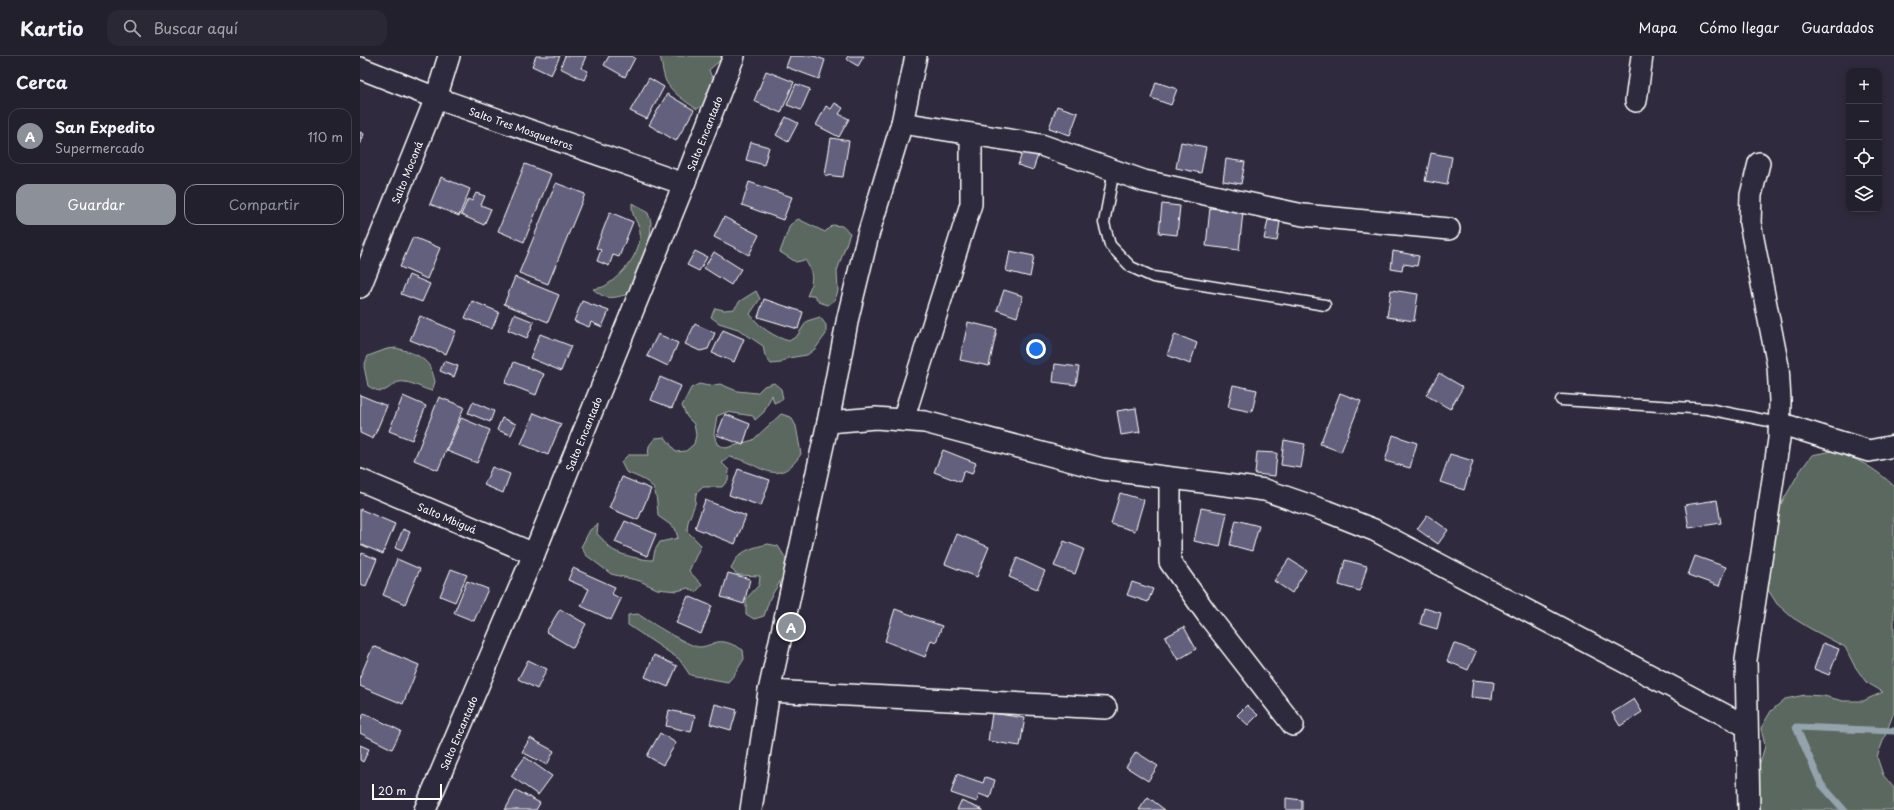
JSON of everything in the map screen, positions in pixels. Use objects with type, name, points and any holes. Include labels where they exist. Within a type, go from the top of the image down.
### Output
[{"type":"street","name":"Salto Moconá","points":[[360,286],[436,98],[449,56]]},
{"type":"street","name":"Salto Encantado","points":[[425,810],[534,554],[684,184],[734,56]]},
{"type":"street","points":[[751,810],[769,691],[828,422],[848,317],[868,235],[902,123],[916,56]]},
{"type":"street","points":[[1636,102],[1642,56]]},
{"type":"street","name":"Salto Tres Mosqueteros","points":[[360,68],[436,98],[684,184]]},
{"type":"street","points":[[902,123],[1041,145],[1144,181],[1303,216],[1449,229]]},
{"type":"street","points":[[903,420],[971,204],[971,134]]},
{"type":"street","points":[[1748,810],[1746,660],[1779,439],[1780,423],[1778,366],[1750,223],[1752,195],[1759,163]]},
{"type":"street","points":[[828,422],[876,418],[924,422],[1102,469],[1265,490],[1326,511],[1374,530],[1746,726]]},
{"type":"street","points":[[1780,423],[1869,451],[1894,446]]},
{"type":"street","points":[[1170,478],[1170,562],[1207,614],[1293,725]]},
{"type":"street","name":"Salto Mbiguá","points":[[360,480],[534,554]]},
{"type":"street","points":[[769,691],[1106,708]]},
{"type":"lane","points":[[1114,170],[1104,223],[1110,245],[1131,267],[1153,277],[1325,306]]},
{"type":"lane","points":[[1561,400],[1708,409],[1780,423]]},
{"type":"shaded area","points":[[660,56],[725,56],[709,70],[716,88],[713,98],[697,109],[682,99],[668,85]]},
{"type":"shaded area","points":[[632,203],[648,213],[651,222],[649,260],[629,294],[610,298],[606,297],[593,289],[604,287],[618,276],[634,256],[638,248],[640,232],[633,213]]},
{"type":"shaded area","points":[[798,219],[825,232],[832,225],[842,226],[850,233],[837,271],[838,291],[835,300],[828,305],[819,302],[814,295],[807,296],[812,278],[810,269],[805,260],[796,262],[780,252],[790,225]]},
{"type":"shaded area","points":[[756,291],[760,299],[750,314],[762,327],[783,339],[789,341],[797,336],[807,321],[820,317],[826,325],[826,334],[815,349],[807,355],[788,358],[781,363],[771,364],[765,356],[763,346],[738,329],[719,323],[711,317],[715,308],[724,310],[734,309],[740,301]]},
{"type":"shaded area","points":[[396,348],[417,355],[427,363],[433,374],[435,382],[432,391],[405,382],[396,383],[381,391],[375,390],[368,386],[364,366],[368,356],[387,349]]},
{"type":"shaded area","points":[[774,383],[781,389],[783,399],[774,403],[772,395],[764,412],[755,420],[753,416],[727,412],[717,416],[714,434],[717,444],[726,448],[753,440],[781,414],[791,417],[796,426],[801,454],[792,465],[783,471],[775,472],[766,471],[739,459],[729,457],[722,463],[729,470],[728,480],[722,487],[703,487],[696,494],[695,504],[688,522],[687,531],[701,545],[689,571],[702,585],[696,592],[688,588],[677,591],[657,589],[640,581],[611,574],[586,555],[581,547],[590,530],[598,524],[597,534],[610,548],[624,555],[637,558],[653,560],[655,550],[660,542],[678,538],[675,528],[658,516],[655,491],[652,486],[643,479],[626,472],[621,462],[628,455],[648,455],[649,446],[655,438],[665,437],[676,452],[686,451],[694,444],[696,435],[694,424],[687,417],[682,406],[691,388],[699,384],[709,386],[720,384],[737,391],[757,393],[764,386]]},
{"type":"shaded area","points":[[1832,451],[1865,464],[1894,486],[1894,712],[1877,757],[1883,775],[1894,788],[1894,810],[1749,810],[1754,783],[1765,746],[1761,728],[1771,711],[1785,699],[1805,695],[1824,696],[1843,701],[1863,701],[1883,692],[1866,682],[1854,665],[1845,647],[1793,618],[1777,604],[1765,585],[1777,511],[1800,471],[1812,455]]},
{"type":"shaded area","points":[[768,544],[778,546],[788,562],[786,572],[770,598],[764,616],[754,619],[746,614],[746,599],[759,585],[760,576],[738,575],[731,569],[737,558],[745,551]]},
{"type":"shaded area","points":[[638,614],[668,633],[694,646],[703,647],[718,642],[725,642],[733,645],[743,650],[744,659],[728,682],[690,675],[679,659],[628,625],[628,615]]},
{"type":"building","points":[[536,56],[560,56],[551,75],[532,66]]},
{"type":"building","points":[[565,56],[586,56],[581,68],[588,71],[584,80],[560,68]]},
{"type":"building","points":[[609,56],[631,56],[635,58],[625,77],[604,65]]},
{"type":"building","points":[[790,56],[814,56],[825,60],[819,79],[786,67]]},
{"type":"building","points":[[848,56],[864,56],[858,66],[846,59]]},
{"type":"building","points":[[766,71],[794,82],[781,113],[754,101]]},
{"type":"building","points":[[649,78],[664,87],[647,119],[630,111]]},
{"type":"building","points":[[1156,82],[1177,89],[1171,105],[1151,98]]},
{"type":"building","points":[[796,84],[810,89],[801,110],[787,105]]},
{"type":"building","points":[[667,94],[694,110],[676,141],[649,125]]},
{"type":"building","points":[[835,103],[843,108],[839,114],[849,119],[839,137],[816,125],[826,106],[831,109]]},
{"type":"building","points":[[1057,106],[1078,113],[1070,135],[1049,128]]},
{"type":"building","points":[[786,117],[798,123],[788,142],[776,135]]},
{"type":"building","points":[[360,132],[364,134],[360,145]]},
{"type":"building","points":[[831,138],[849,141],[843,177],[825,175]]},
{"type":"building","points":[[751,142],[769,147],[764,165],[746,160]]},
{"type":"building","points":[[1181,142],[1206,147],[1201,173],[1176,168]]},
{"type":"building","points":[[1023,150],[1038,155],[1033,170],[1018,165]]},
{"type":"building","points":[[1431,153],[1452,157],[1447,185],[1425,181]]},
{"type":"building","points":[[1226,159],[1245,162],[1241,184],[1223,181]]},
{"type":"building","points":[[525,164],[551,174],[524,242],[498,231]]},
{"type":"building","points":[[441,177],[470,189],[459,216],[430,204]]},
{"type":"building","points":[[749,182],[792,197],[783,220],[742,205]]},
{"type":"building","points":[[556,183],[585,194],[548,284],[519,273]]},
{"type":"building","points":[[476,193],[485,196],[481,205],[491,209],[484,225],[461,215],[468,199],[472,201]]},
{"type":"building","points":[[1162,204],[1180,206],[1177,235],[1159,233]]},
{"type":"building","points":[[1210,208],[1243,212],[1239,250],[1206,246]]},
{"type":"building","points":[[610,212],[633,222],[619,257],[613,255],[609,266],[597,261],[601,250],[596,248]]},
{"type":"building","points":[[724,217],[759,235],[749,255],[714,237]]},
{"type":"building","points":[[1268,220],[1280,222],[1277,241],[1264,239]]},
{"type":"building","points":[[413,237],[440,248],[427,279],[400,267]]},
{"type":"building","points":[[695,251],[707,257],[699,271],[687,265]]},
{"type":"building","points":[[1010,251],[1034,256],[1030,277],[1006,271]]},
{"type":"building","points":[[1393,251],[1419,256],[1417,266],[1403,264],[1402,271],[1391,269]]},
{"type":"building","points":[[714,252],[741,269],[731,285],[704,268]]},
{"type":"building","points":[[409,275],[430,284],[422,302],[401,294]]},
{"type":"building","points":[[515,277],[559,295],[548,322],[504,304]]},
{"type":"building","points":[[1004,290],[1023,296],[1017,317],[997,310]]},
{"type":"building","points":[[1391,290],[1418,294],[1414,321],[1387,317]]},
{"type":"building","points":[[764,299],[803,312],[798,329],[758,317]]},
{"type":"building","points":[[472,301],[499,312],[492,329],[465,318]]},
{"type":"building","points":[[582,301],[609,311],[602,327],[591,322],[589,327],[574,321]]},
{"type":"building","points":[[514,314],[534,322],[527,338],[508,330]]},
{"type":"building","points":[[420,316],[456,331],[446,354],[410,340]]},
{"type":"building","points":[[968,322],[997,329],[989,366],[960,360]]},
{"type":"building","points":[[695,324],[715,333],[708,349],[700,351],[685,344]]},
{"type":"building","points":[[723,330],[744,339],[734,362],[712,353]]},
{"type":"building","points":[[540,334],[571,346],[561,371],[530,358]]},
{"type":"building","points":[[658,334],[678,343],[668,366],[647,356]]},
{"type":"building","points":[[1175,334],[1197,343],[1190,364],[1167,355]]},
{"type":"building","points":[[444,361],[458,366],[454,377],[440,371]]},
{"type":"building","points":[[514,362],[544,374],[536,395],[505,383]]},
{"type":"building","points":[[1055,364],[1079,367],[1076,385],[1053,382]]},
{"type":"building","points":[[1439,373],[1463,387],[1450,409],[1426,395]]},
{"type":"building","points":[[660,377],[681,386],[672,408],[651,400]]},
{"type":"building","points":[[1233,385],[1257,390],[1252,412],[1228,407]]},
{"type":"building","points":[[1340,393],[1361,401],[1341,452],[1320,444]]},
{"type":"building","points":[[360,395],[387,406],[373,439],[360,433]]},
{"type":"building","points":[[403,396],[426,406],[412,440],[389,431]]},
{"type":"building","points":[[439,397],[464,407],[438,470],[414,460]]},
{"type":"building","points":[[473,402],[494,411],[490,422],[468,413]]},
{"type":"building","points":[[1136,408],[1140,432],[1121,435],[1117,411]]},
{"type":"building","points":[[534,413],[561,424],[548,455],[521,444]]},
{"type":"building","points":[[725,414],[750,424],[743,445],[717,435]]},
{"type":"building","points":[[461,418],[490,430],[477,463],[447,451]]},
{"type":"building","points":[[502,418],[516,424],[511,435],[497,430]]},
{"type":"building","points":[[1393,435],[1417,443],[1410,468],[1385,461]]},
{"type":"building","points":[[1284,440],[1305,444],[1301,468],[1281,465]]},
{"type":"building","points":[[943,450],[976,463],[972,474],[964,471],[960,482],[934,472]]},
{"type":"building","points":[[1257,452],[1277,453],[1275,476],[1255,474]]},
{"type":"building","points":[[1450,454],[1473,461],[1464,490],[1440,482]]},
{"type":"building","points":[[492,467],[510,474],[503,493],[484,485]]},
{"type":"building","points":[[738,469],[770,480],[761,506],[729,495]]},
{"type":"building","points":[[622,477],[651,489],[638,520],[609,508]]},
{"type":"building","points":[[1120,493],[1144,500],[1135,531],[1111,524]]},
{"type":"building","points":[[705,500],[746,516],[735,544],[695,528]]},
{"type":"building","points":[[1717,500],[1721,523],[1689,528],[1685,505]]},
{"type":"building","points":[[1201,508],[1227,513],[1220,547],[1194,541]]},
{"type":"building","points":[[360,509],[395,524],[383,554],[360,544]]},
{"type":"building","points":[[1427,515],[1448,530],[1438,544],[1417,529]]},
{"type":"building","points":[[1236,520],[1259,526],[1252,551],[1230,545]]},
{"type":"building","points":[[625,521],[656,534],[647,556],[615,542]]},
{"type":"building","points":[[403,529],[410,532],[402,551],[395,548]]},
{"type":"building","points":[[957,534],[989,547],[977,577],[945,564]]},
{"type":"building","points":[[1064,541],[1084,549],[1075,574],[1054,566]]},
{"type":"building","points":[[362,553],[377,559],[366,586],[360,584],[360,558]]},
{"type":"building","points":[[1695,556],[1726,567],[1719,586],[1688,575]]},
{"type":"building","points":[[1017,558],[1045,571],[1037,589],[1009,577]]},
{"type":"building","points":[[397,559],[420,569],[405,604],[383,595]]},
{"type":"building","points":[[1289,559],[1306,570],[1292,593],[1274,581]]},
{"type":"building","points":[[1345,560],[1367,566],[1360,591],[1339,585]]},
{"type":"building","points":[[573,568],[615,587],[612,594],[621,599],[611,620],[581,606],[589,589],[568,580]]},
{"type":"building","points":[[451,569],[467,575],[455,602],[440,596]]},
{"type":"building","points":[[728,573],[750,579],[744,604],[721,597]]},
{"type":"building","points":[[467,581],[488,589],[474,621],[454,613]]},
{"type":"building","points":[[1132,582],[1153,589],[1148,602],[1127,595]]},
{"type":"building","points":[[688,596],[712,606],[701,634],[676,623]]},
{"type":"building","points":[[1424,608],[1441,613],[1437,629],[1420,624]]},
{"type":"building","points":[[560,609],[586,624],[573,648],[546,632]]},
{"type":"building","points":[[895,609],[942,626],[936,642],[931,640],[925,657],[885,641]]},
{"type":"building","points":[[1184,627],[1196,649],[1178,660],[1165,637]]},
{"type":"building","points":[[1454,643],[1476,652],[1468,670],[1447,661]]},
{"type":"building","points":[[1823,643],[1839,649],[1829,675],[1814,669]]},
{"type":"building","points":[[373,646],[419,665],[403,704],[360,686],[360,677]]},
{"type":"building","points":[[654,655],[677,666],[668,687],[645,677]]},
{"type":"building","points":[[528,660],[547,669],[537,689],[518,679]]},
{"type":"building","points":[[1473,680],[1494,682],[1492,699],[1471,697]]},
{"type":"building","points":[[1634,699],[1642,712],[1620,726],[1612,713]]},
{"type":"building","points":[[715,704],[737,710],[731,730],[710,724]]},
{"type":"building","points":[[1247,705],[1258,715],[1248,725],[1237,715]]},
{"type":"building","points":[[669,710],[695,716],[691,732],[666,726]]},
{"type":"building","points":[[364,713],[401,731],[392,749],[360,733],[360,721]]},
{"type":"building","points":[[992,713],[1025,718],[1020,746],[988,741]]},
{"type":"building","points":[[660,733],[676,743],[663,765],[647,756]]},
{"type":"building","points":[[530,738],[554,751],[547,765],[522,752]]},
{"type":"building","points":[[360,745],[369,749],[363,762],[360,760]]},
{"type":"building","points":[[1136,752],[1158,766],[1148,781],[1126,767]]},
{"type":"building","points":[[525,757],[552,776],[538,795],[511,776]]},
{"type":"building","points":[[957,774],[983,783],[985,777],[995,780],[990,798],[979,794],[977,802],[951,793]]},
{"type":"building","points":[[516,790],[540,803],[536,810],[505,810]]},
{"type":"building","points":[[1148,797],[1165,810],[1139,810]]},
{"type":"building","points":[[1286,798],[1302,800],[1302,810],[1286,810]]},
{"type":"building","points":[[961,801],[983,810],[957,810]]},
{"type":"waterway","points":[[1844,810],[1821,784],[1796,727],[1894,731]]},
{"type":"place","name":"San Expedito","points":[[791,627]]}]
